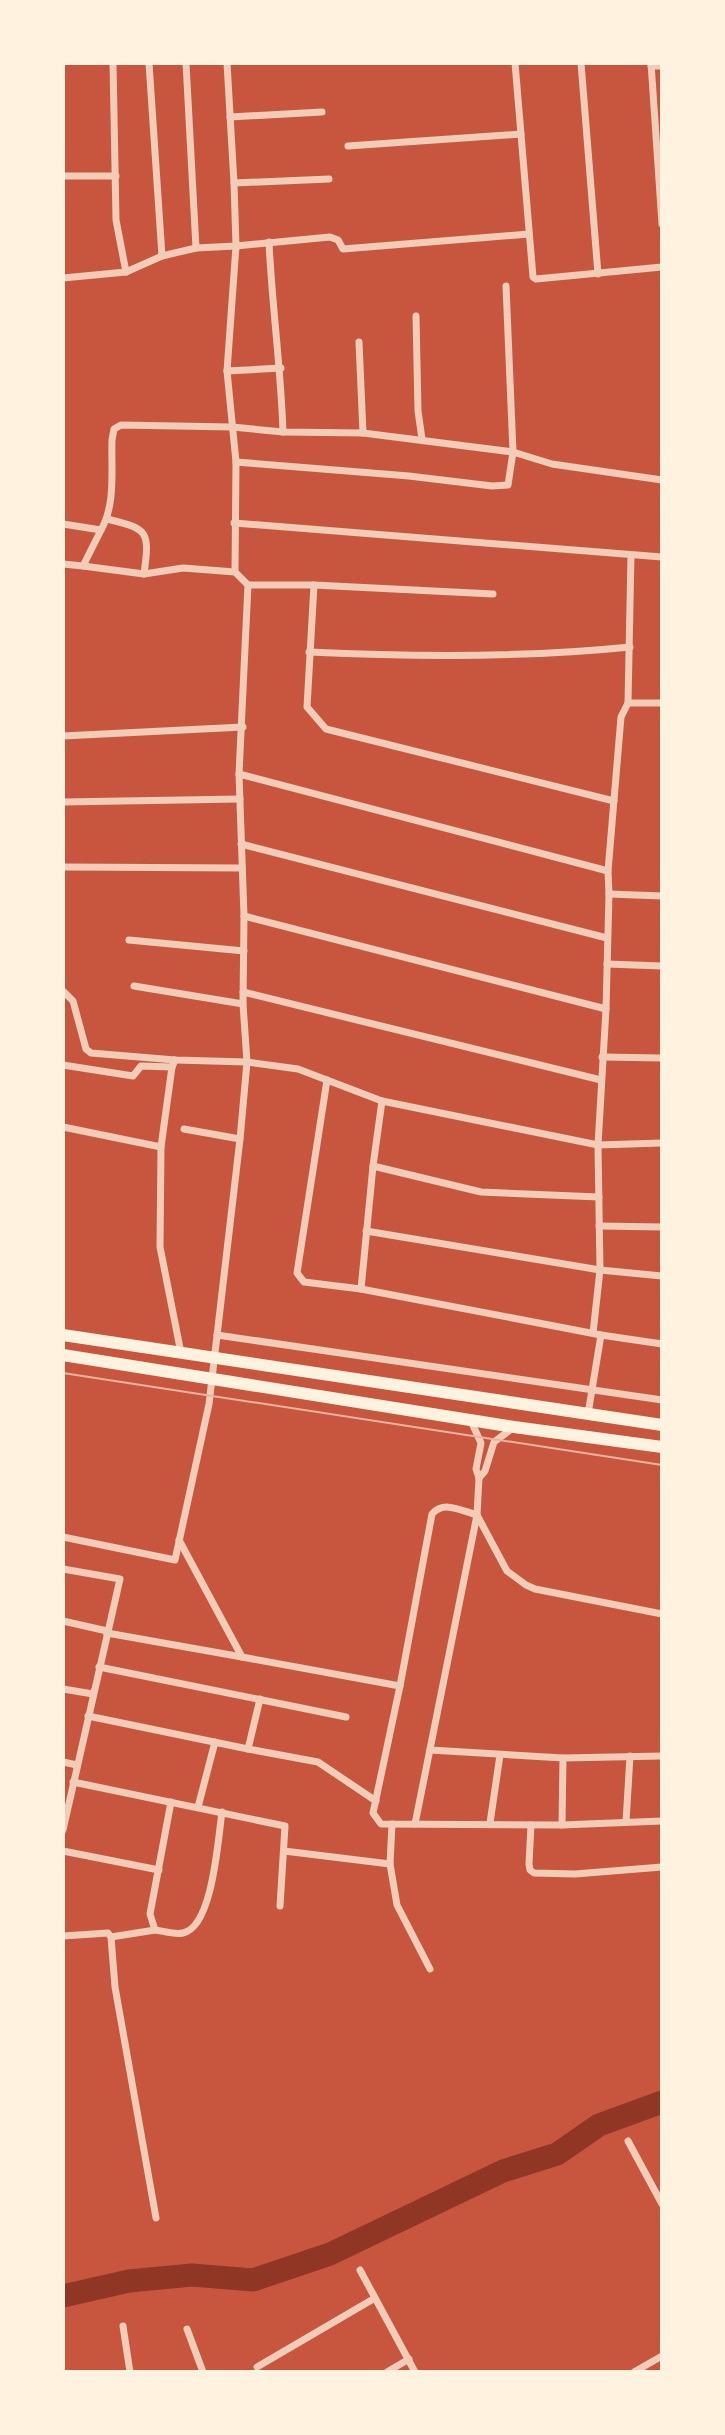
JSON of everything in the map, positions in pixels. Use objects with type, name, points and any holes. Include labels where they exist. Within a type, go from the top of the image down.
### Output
[{"type":"main road","points":[[63,1335],[662,1425]]},
{"type":"main road","points":[[63,1355],[514,1427],[662,1447]]},
{"type":"street","points":[[113,63],[116,220],[126,272]]},
{"type":"street","points":[[149,63],[162,256]]},
{"type":"street","points":[[186,63],[196,248]]},
{"type":"street","points":[[227,63],[236,246],[227,371],[236,462],[235,572]]},
{"type":"street","points":[[516,63],[531,273],[536,279],[662,267]]},
{"type":"street","points":[[581,63],[598,274]]},
{"type":"street","points":[[662,66],[651,65],[662,224]]},
{"type":"street","points":[[230,117],[322,112]]},
{"type":"street","points":[[348,146],[521,134]]},
{"type":"street","points":[[63,176],[116,176]]},
{"type":"street","points":[[234,183],[329,178]]},
{"type":"street","points":[[63,278],[126,272],[162,256],[196,248],[330,237],[338,240],[343,249],[529,234]]},
{"type":"street","points":[[269,242],[271,290],[281,368],[283,432]]},
{"type":"street","points":[[236,462],[409,476],[492,486],[508,485],[513,453],[506,286]]},
{"type":"street","points":[[416,316],[418,411],[422,439]]},
{"type":"street","points":[[359,342],[363,433]]},
{"type":"street","points":[[227,371],[281,368]]},
{"type":"street","points":[[83,566],[107,519],[110,505],[112,439],[116,427],[121,425],[232,426],[283,432],[363,433],[513,453],[552,464],[662,480]]},
{"type":"street","points":[[107,519],[138,527],[143,531],[146,536],[144,574]]},
{"type":"street","points":[[234,523],[662,557]]},
{"type":"street","points":[[63,524],[101,530]]},
{"type":"street","points":[[588,1413],[597,1334],[600,1270],[598,1145],[606,1009],[610,894],[608,871],[621,717],[628,702],[631,555]]},
{"type":"street","points":[[63,564],[144,574],[183,568],[235,572],[248,585],[314,585],[493,594]]},
{"type":"street","points":[[63,1537],[175,1560],[209,1404],[247,1062],[243,1004],[244,916],[239,774],[248,585]]},
{"type":"street","points":[[314,585],[307,707],[326,729],[614,801]]},
{"type":"street","points":[[309,652],[411,656],[592,651],[630,647]]},
{"type":"street","points":[[628,702],[662,703]]},
{"type":"street","points":[[63,736],[243,727]]},
{"type":"street","points":[[239,774],[608,871]]},
{"type":"street","points":[[63,802],[240,799]]},
{"type":"street","points":[[241,844],[607,937]]},
{"type":"street","points":[[63,867],[242,867]]},
{"type":"street","points":[[610,894],[662,896]]},
{"type":"street","points":[[244,916],[606,1009]]},
{"type":"street","points":[[129,940],[244,951]]},
{"type":"street","points":[[607,964],[662,966]]},
{"type":"street","points":[[134,986],[243,1004]]},
{"type":"street","points":[[63,991],[73,1001],[86,1049],[91,1053],[173,1064]]},
{"type":"street","points":[[243,992],[601,1080]]},
{"type":"street","points":[[602,1057],[662,1058]]},
{"type":"street","points":[[63,1065],[133,1076],[141,1066],[247,1062],[298,1069],[382,1101],[598,1145],[662,1143]]},
{"type":"street","points":[[173,1064],[161,1147],[160,1247],[181,1353]]},
{"type":"street","points":[[327,1080],[297,1273],[304,1282],[361,1289],[662,1344]]},
{"type":"street","points":[[361,1289],[382,1101]]},
{"type":"street","points":[[63,1127],[161,1147]]},
{"type":"street","points":[[184,1129],[240,1139]]},
{"type":"street","points":[[373,1166],[481,1192],[599,1197]]},
{"type":"street","points":[[599,1226],[662,1227]]},
{"type":"street","points":[[366,1231],[600,1270],[662,1276]]},
{"type":"street","points":[[217,1335],[662,1400]]},
{"type":"street","points":[[415,1824],[477,1515],[479,1478],[476,1469],[481,1446],[480,1437],[470,1419]]},
{"type":"street","points":[[479,1478],[485,1471],[496,1440],[514,1427]]},
{"type":"street","points":[[481,1446],[492,1449]]},
{"type":"street","points":[[662,1614],[535,1589],[507,1571],[477,1515],[440,1506],[432,1514],[376,1801],[375,1818],[381,1824],[562,1825],[662,1821]]},
{"type":"street","points":[[474,1531],[489,1536]]},
{"type":"street","points":[[179,1540],[242,1657]]},
{"type":"street","points":[[63,1569],[120,1579],[93,1694]]},
{"type":"street","points":[[63,1621],[107,1633],[400,1686]]},
{"type":"street","points":[[63,1830],[107,1633]]},
{"type":"street","points":[[99,1667],[346,1717]]},
{"type":"street","points":[[63,1689],[93,1694]]},
{"type":"street","points":[[248,1749],[260,1699]]},
{"type":"street","points":[[88,1716],[318,1762],[376,1801]]},
{"type":"street","points":[[198,1807],[215,1742]]},
{"type":"street","points":[[430,1750],[563,1758],[662,1756]]},
{"type":"street","points":[[489,1823],[500,1755]]},
{"type":"street","points":[[626,1822],[631,1756]]},
{"type":"street","points":[[562,1825],[563,1758]]},
{"type":"street","points":[[63,1762],[76,1765]]},
{"type":"street","points":[[73,1782],[285,1826],[280,1906]]},
{"type":"street","points":[[155,1930],[150,1914],[171,1802]]},
{"type":"street","points":[[111,1937],[155,1930],[183,1933],[195,1926],[206,1908],[222,1812]]},
{"type":"street","points":[[392,1824],[390,1864],[397,1905],[430,1969]]},
{"type":"street","points":[[531,1825],[529,1864],[534,1873],[575,1874],[662,1867]]},
{"type":"street","points":[[63,1851],[159,1870]]},
{"type":"street","points":[[284,1851],[390,1864]]},
{"type":"street","points":[[63,1936],[108,1933],[111,1937],[115,1987],[156,2218]]},
{"type":"street","points":[[628,2141],[662,2204]]},
{"type":"street","points":[[360,2270],[415,2372]]},
{"type":"street","points":[[257,2367],[375,2298]]},
{"type":"street","points":[[123,2326],[130,2372]]},
{"type":"street","points":[[187,2329],[203,2372]]},
{"type":"street","points":[[634,2372],[662,2356]]},
{"type":"street","points":[[387,2372],[409,2359]]},
{"type":"waterway","points":[[63,2296],[129,2281],[192,2275],[253,2280],[330,2254],[503,2171],[557,2154],[599,2125],[662,2102]]},
{"type":"tram line","points":[[63,1373],[662,1465]]}]
